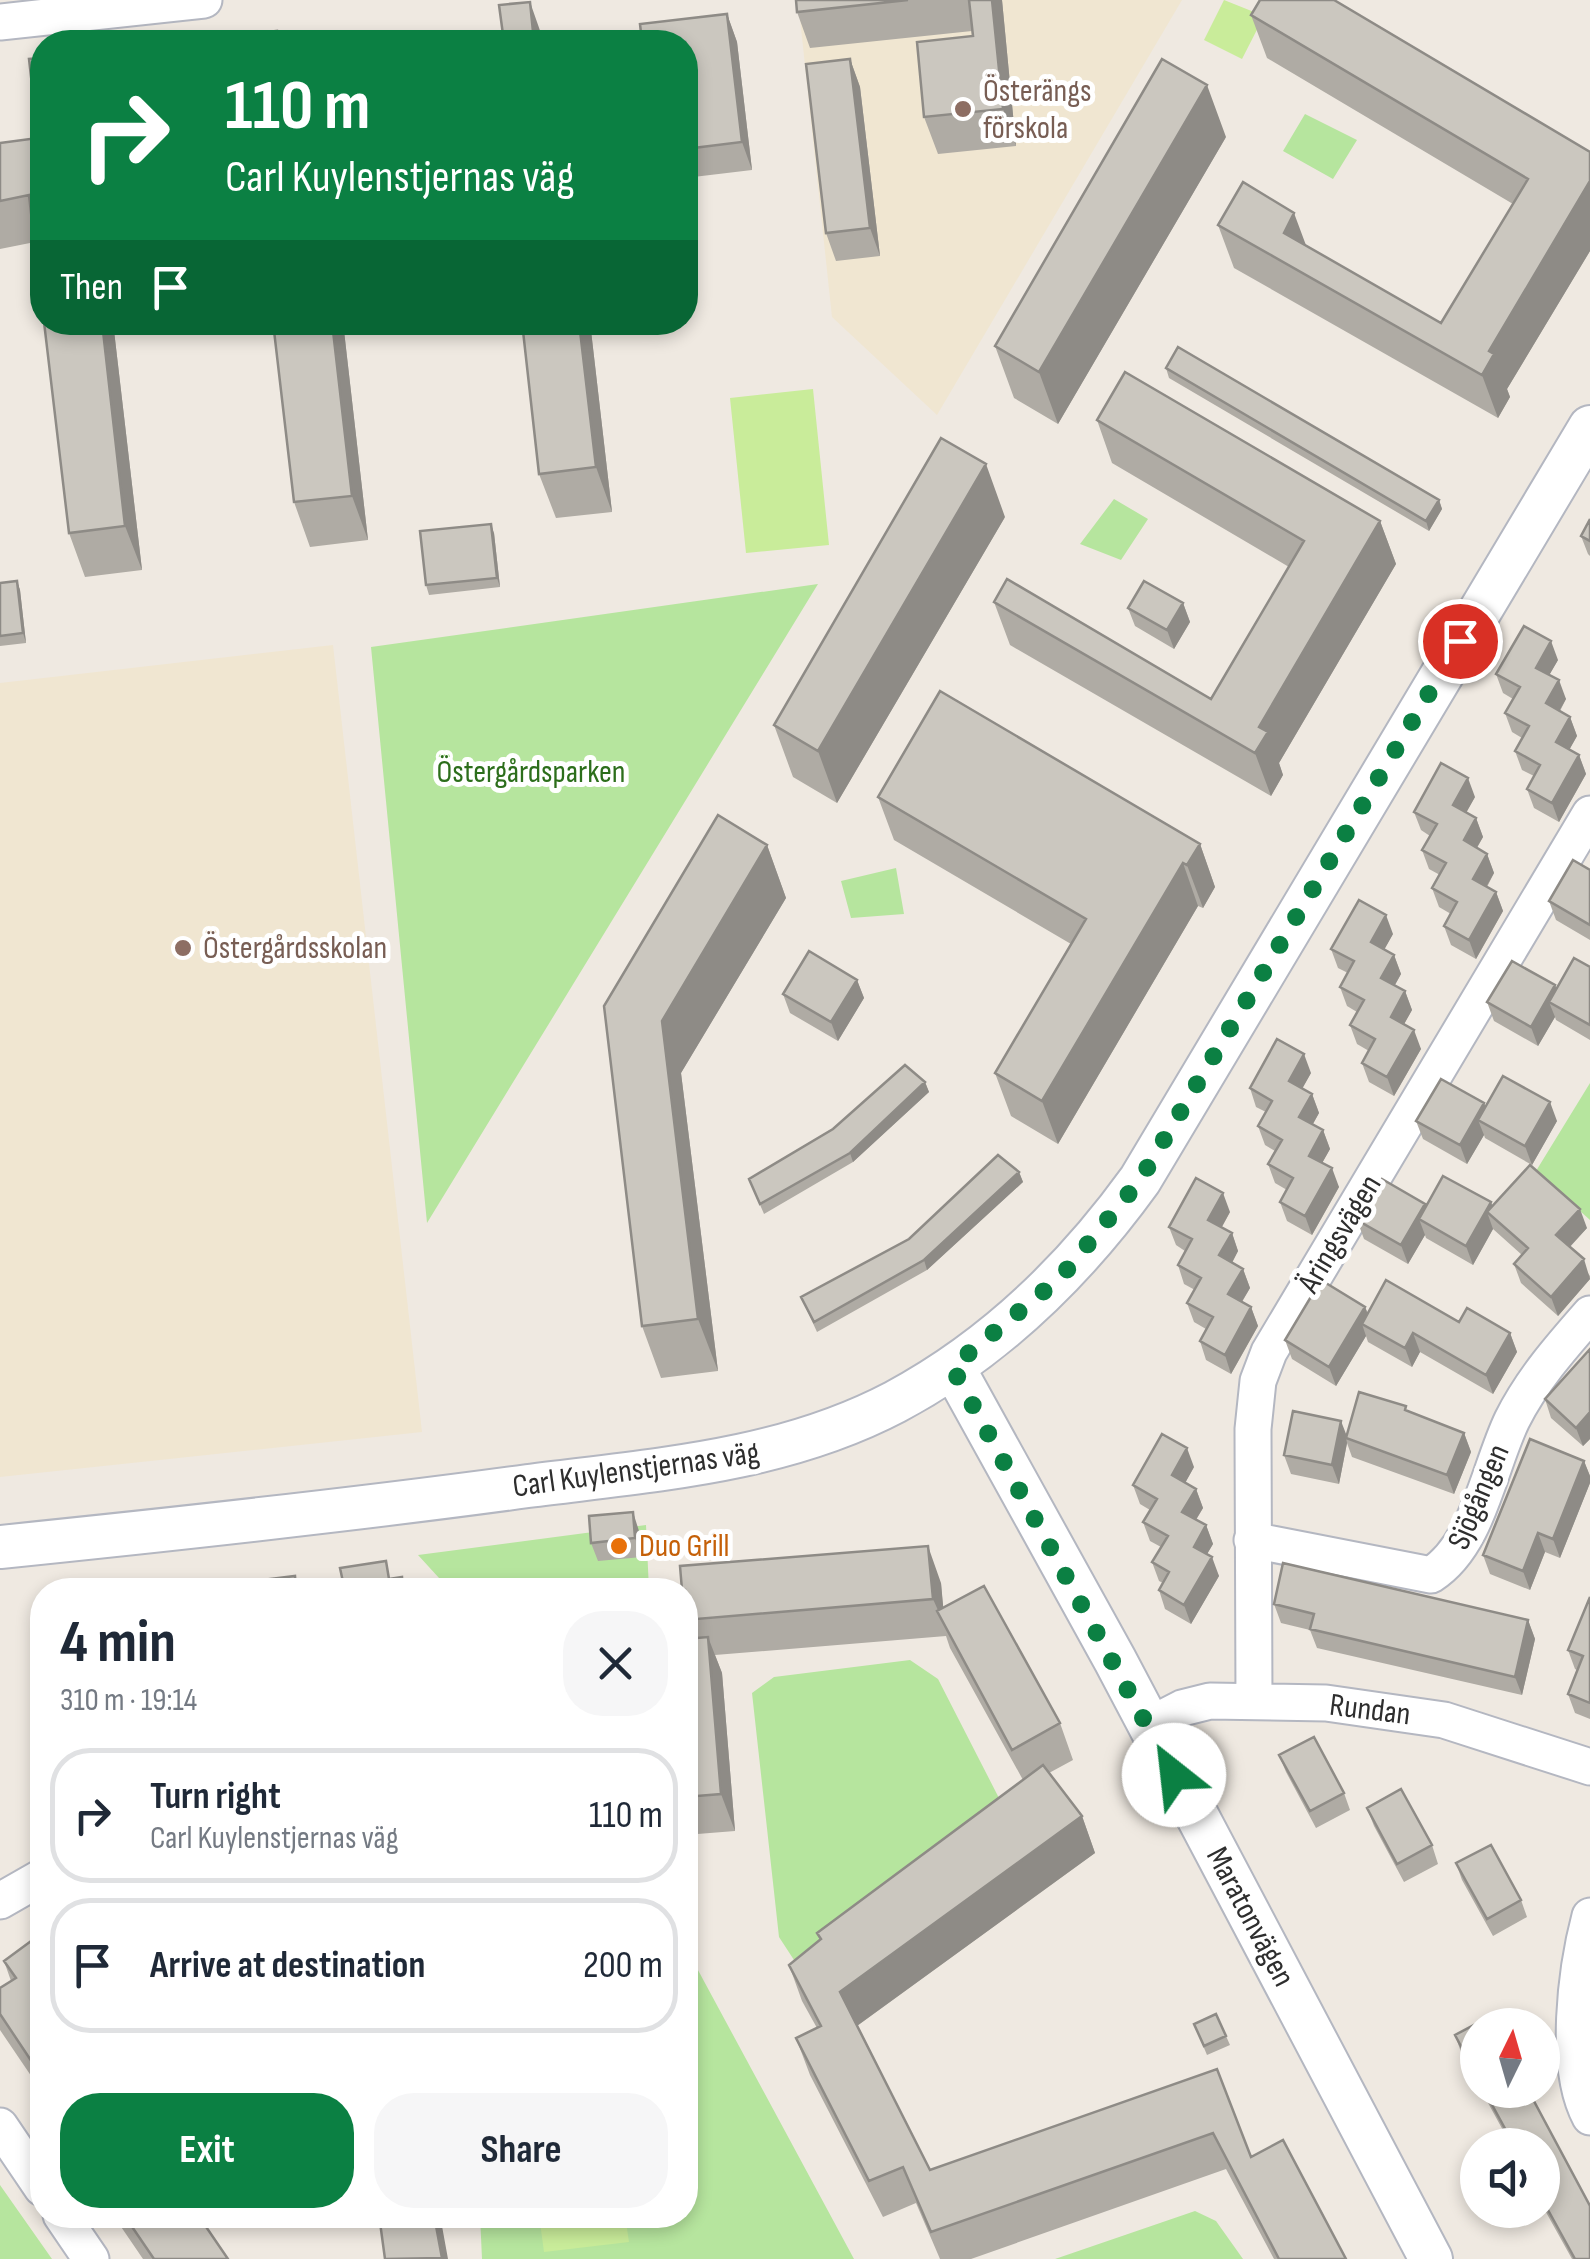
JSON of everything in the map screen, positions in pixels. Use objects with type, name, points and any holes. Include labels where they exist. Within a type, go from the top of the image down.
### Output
[{"type":"street","points":[[0,22],[204,0]]},
{"type":"street","name":"Carl Kuylenstjernas väg","points":[[0,1547],[436,1498],[758,1456],[892,1404],[952,1367],[1061,1277],[1140,1180],[1590,426]]},
{"type":"street","name":"Äringsvägen","points":[[1254,1701],[1252,1429],[1258,1381],[1269,1352],[1590,814]]},
{"type":"street","name":"Sjögången","points":[[1252,1540],[1431,1575],[1454,1560],[1512,1419],[1550,1358],[1590,1314]]},
{"type":"street","name":"Maratonvägen","points":[[952,1367],[1431,2259]]},
{"type":"street","name":"Rundan","points":[[1147,1726],[1182,1708],[1210,1702],[1326,1703],[1444,1720],[1590,1767]]},
{"type":"street","points":[[0,1901],[30,1884]]},
{"type":"street","points":[[1590,1916],[1575,1988],[1580,2098],[1590,2117]]},
{"type":"street","points":[[0,2126],[30,2170]]},
{"type":"street","points":[[70,2228],[91,2259]]},
{"type":"shaded area","name":"Österängs förskola","points":[[798,0],[1182,0],[937,415],[832,317]]},
{"type":"shaded area","name":"Östergårdsskolan","points":[[333,645],[422,1432],[0,1477],[0,683]]},
{"type":"green space","points":[[1224,0],[1264,16],[1242,59],[1204,40]]},
{"type":"green space","points":[[1305,114],[1357,140],[1333,179],[1283,151]]},
{"type":"green space","points":[[813,389],[829,545],[746,553],[730,398]]},
{"type":"green space","points":[[1114,499],[1148,519],[1121,560],[1080,544]]},
{"type":"green space","name":"Östergårdsparken","points":[[818,584],[427,1223],[371,647]]},
{"type":"green space","points":[[896,868],[904,914],[851,918],[841,881]]},
{"type":"green space","points":[[1590,1083],[1590,1220],[1536,1171]]},
{"type":"green space","points":[[646,1525],[648,1578],[439,1578],[418,1555]]},
{"type":"green space","points":[[910,1660],[938,1679],[1001,1802],[809,1965],[794,1960],[779,1937],[752,1693],[774,1677]]},
{"type":"green space","points":[[698,1970],[854,2259],[482,2259],[481,2228],[698,2228]]},
{"type":"green space","points":[[0,2185],[52,2259],[0,2259]]},
{"type":"green space","points":[[1195,2211],[1216,2221],[1243,2259],[1055,2259]]},
{"type":"green space","points":[[541,2228],[627,2228],[629,2242],[544,2252]]},
{"type":"building","points":[[796,0],[908,0],[797,12]]},
{"type":"building","points":[[969,0],[992,0],[1003,109],[924,117],[917,42],[973,36]]},
{"type":"building","points":[[1260,0],[1334,0],[1590,152],[1590,181],[1489,351],[1494,354],[1482,375],[1218,225],[1243,182],[1294,213],[1284,233],[1441,323],[1528,179],[1251,15]]},
{"type":"building","points":[[530,2],[533,30],[502,30],[499,5]]},
{"type":"building","points":[[727,14],[742,142],[698,147],[698,30],[641,30],[640,24]]},
{"type":"building","points":[[850,59],[870,228],[826,233],[806,64]]},
{"type":"building","points":[[1162,59],[1207,85],[1039,372],[995,346]]},
{"type":"building","points":[[30,139],[30,204],[29,195],[0,201],[0,143]]},
{"type":"building","points":[[46,335],[103,335],[125,526],[69,533]]},
{"type":"building","points":[[275,335],[333,335],[352,496],[294,502]]},
{"type":"building","points":[[523,335],[581,335],[596,467],[539,474]]},
{"type":"building","points":[[1178,347],[1439,500],[1426,521],[1166,368]]},
{"type":"building","points":[[1125,372],[1380,521],[1259,727],[1268,732],[1255,753],[994,602],[1007,579],[1211,699],[1304,541],[1097,420]]},
{"type":"building","points":[[941,438],[986,464],[818,751],[774,725]]},
{"type":"building","points":[[1590,519],[1590,541],[1581,536]]},
{"type":"building","points":[[491,524],[497,578],[426,585],[420,531]]},
{"type":"building","points":[[17,581],[23,633],[0,636],[0,583]]},
{"type":"building","points":[[1144,581],[1183,603],[1167,630],[1128,608]]},
{"type":"building","points":[[1524,626],[1551,641],[1536,668],[1559,680],[1546,703],[1570,717],[1556,742],[1579,755],[1552,803],[1527,789],[1540,765],[1515,751],[1529,726],[1505,713],[1520,687],[1496,674]]},
{"type":"building","points":[[940,691],[1200,844],[1187,865],[1183,863],[1042,1101],[995,1073],[1086,919],[878,797]]},
{"type":"building","points":[[1441,763],[1468,778],[1453,805],[1476,818],[1464,840],[1487,854],[1473,879],[1496,892],[1469,940],[1444,926],[1457,902],[1432,888],[1446,863],[1422,850],[1437,824],[1414,812]]},
{"type":"building","points":[[718,815],[767,845],[662,1021],[698,1319],[642,1326],[604,1006]]},
{"type":"building","points":[[1573,860],[1590,870],[1590,925],[1549,901]]},
{"type":"building","points":[[1359,900],[1386,915],[1371,942],[1394,955],[1381,978],[1405,991],[1391,1017],[1414,1030],[1387,1077],[1362,1063],[1375,1039],[1350,1025],[1364,1000],[1340,987],[1354,961],[1331,949]]},
{"type":"building","points":[[809,951],[857,980],[831,1022],[783,994]]},
{"type":"building","points":[[1574,958],[1590,967],[1590,1025],[1549,1002]]},
{"type":"building","points":[[1512,961],[1555,985],[1531,1027],[1487,1002]]},
{"type":"building","points":[[1277,1039],[1304,1054],[1289,1081],[1312,1094],[1299,1117],[1323,1130],[1309,1156],[1332,1168],[1305,1216],[1280,1202],[1293,1178],[1268,1164],[1282,1140],[1258,1126],[1272,1101],[1250,1088]]},
{"type":"building","points":[[905,1065],[925,1082],[850,1153],[760,1204],[749,1179],[833,1129]]},
{"type":"building","points":[[1503,1076],[1550,1102],[1525,1146],[1478,1120]]},
{"type":"building","points":[[1441,1079],[1484,1103],[1460,1145],[1416,1121]]},
{"type":"building","points":[[998,1155],[1019,1172],[924,1260],[814,1322],[801,1297],[909,1239]]},
{"type":"building","points":[[1530,1165],[1580,1209],[1556,1235],[1584,1259],[1551,1297],[1514,1264],[1528,1248],[1487,1212]]},
{"type":"building","points":[[1443,1176],[1491,1202],[1466,1246],[1419,1219]]},
{"type":"building","points":[[1196,1178],[1223,1193],[1208,1220],[1232,1233],[1219,1255],[1243,1269],[1228,1294],[1251,1307],[1225,1355],[1200,1341],[1213,1317],[1187,1303],[1201,1278],[1178,1265],[1192,1239],[1169,1227]]},
{"type":"building","points":[[1382,1179],[1425,1204],[1401,1245],[1357,1220]]},
{"type":"building","points":[[1321,1280],[1365,1307],[1329,1367],[1285,1340]]},
{"type":"building","points":[[1386,1280],[1459,1322],[1467,1308],[1510,1333],[1486,1375],[1413,1333],[1405,1348],[1362,1324]]},
{"type":"building","points":[[1590,1349],[1590,1412],[1576,1428],[1545,1399]]},
{"type":"building","points":[[1359,1392],[1406,1406],[1405,1410],[1464,1433],[1447,1475],[1346,1438]]},
{"type":"building","points":[[1293,1411],[1341,1421],[1332,1465],[1284,1455]]},
{"type":"building","points":[[1162,1434],[1187,1448],[1172,1475],[1196,1489],[1182,1512],[1206,1525],[1194,1547],[1212,1557],[1184,1605],[1159,1590],[1169,1572],[1152,1562],[1168,1536],[1143,1522],[1157,1499],[1133,1485]]},
{"type":"building","points":[[1530,1439],[1584,1461],[1553,1539],[1538,1533],[1523,1571],[1483,1555]]},
{"type":"building","points":[[633,1512],[635,1538],[591,1543],[589,1516]]},
{"type":"building","points":[[928,1546],[933,1599],[698,1619],[698,1578],[681,1578],[680,1566]]},
{"type":"building","points":[[386,1561],[389,1578],[342,1578],[340,1568]]},
{"type":"building","points":[[1283,1563],[1528,1620],[1515,1677],[1310,1629],[1314,1614],[1274,1604]]},
{"type":"building","points":[[984,1586],[1060,1723],[1012,1750],[937,1611]]},
{"type":"building","points":[[1590,1597],[1590,1703],[1568,1694],[1583,1656],[1568,1650]]},
{"type":"building","points":[[708,1637],[721,1794],[698,1796],[698,1638]]},
{"type":"building","points":[[1314,1737],[1344,1793],[1310,1811],[1279,1755]]},
{"type":"building","points":[[1043,1765],[1082,1816],[840,1992],[930,2170],[1217,2069],[1251,2157],[1283,2140],[1346,2259],[1279,2259],[1213,2133],[931,2232],[903,2167],[869,2181],[796,2038],[821,2026],[789,1965],[821,1939],[817,1933]]},
{"type":"building","points":[[1401,1789],[1432,1845],[1397,1864],[1367,1808]]},
{"type":"building","points":[[1491,1845],[1521,1900],[1487,1919],[1456,1863]]},
{"type":"building","points":[[30,1942],[30,2059],[0,2014],[0,1988],[16,1978],[4,1961]]},
{"type":"building","points":[[1216,2014],[1226,2036],[1204,2046],[1194,2024]]},
{"type":"building","points":[[1494,2108],[1538,2108],[1548,2128],[1505,2128]]},
{"type":"building","points":[[1560,2150],[1590,2206],[1590,2259],[1575,2259],[1558,2228]]},
{"type":"building","points":[[133,2228],[207,2228],[228,2259],[154,2259]]},
{"type":"building","points":[[381,2228],[436,2228],[442,2258],[385,2259]]},
{"type":"place","name":"Österängs förskola","points":[[963,109]]},
{"type":"place","name":"Östergårdsskolan","points":[[183,948]]},
{"type":"place","name":"Duo Grill","points":[[619,1546]]},
{"type":"route","points":[[1174,1775],[952,1367],[1003,1330],[1061,1277],[1103,1231],[1140,1180],[1460,641]]}]
